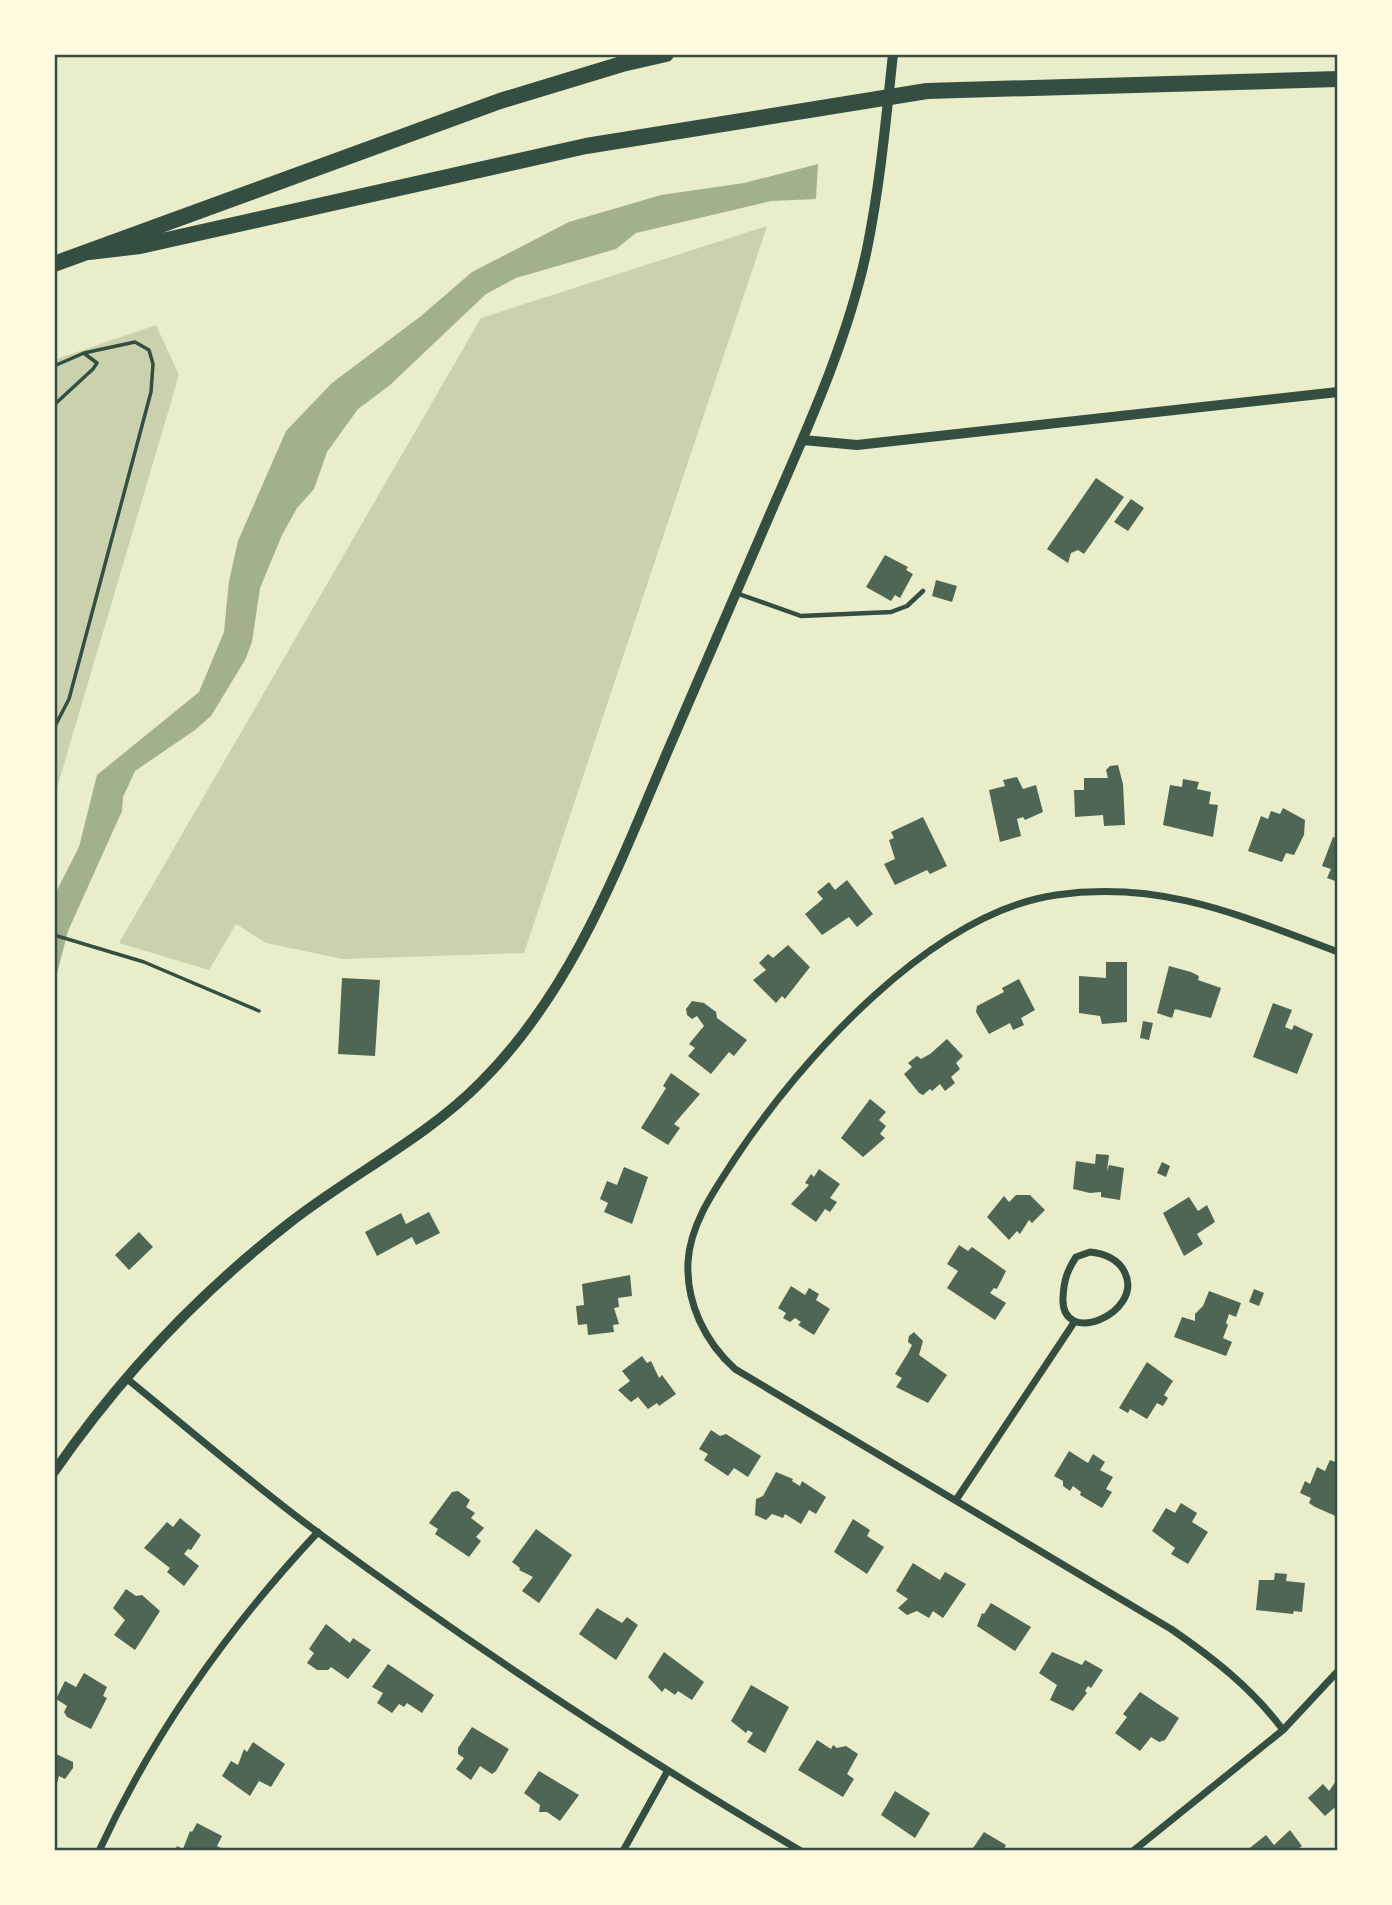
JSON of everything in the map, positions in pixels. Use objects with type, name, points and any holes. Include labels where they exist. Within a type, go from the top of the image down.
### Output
[{"type":"highway","points":[[54,264],[500,102],[622,64],[666,54]]},
{"type":"highway","points":[[89,251],[140,246],[586,146],[928,91],[1338,79]]},
{"type":"street","points":[[54,1472],[126,1378],[207,1293],[289,1223],[439,1119],[479,1084],[525,1034],[555,992],[600,907],[803,440],[837,351],[866,251],[893,54]]},
{"type":"street","points":[[803,440],[857,445],[1338,392]]},
{"type":"street","points":[[1283,1730],[1267,1709],[1219,1662],[1171,1629],[735,1369],[719,1355],[698,1319],[690,1290],[688,1260],[696,1227],[710,1197],[754,1130],[814,1056],[870,1001],[931,950],[1005,910],[1055,895],[1129,891],[1161,894],[1232,913],[1338,952]]},
{"type":"street","points":[[1090,1252],[1110,1257],[1124,1269],[1129,1282],[1126,1297],[1112,1314],[1087,1324],[1073,1324],[1067,1319],[1062,1307],[1067,1271],[1076,1257],[1090,1252]]},
{"type":"street","points":[[956,1500],[1073,1324]]},
{"type":"street","points":[[126,1378],[318,1532],[437,1617],[667,1772],[801,1851]]},
{"type":"street","points":[[99,1851],[149,1756],[219,1648],[276,1577],[318,1532]]},
{"type":"street","points":[[1133,1851],[1283,1730],[1338,1671]]},
{"type":"street","points":[[623,1851],[667,1772]]},
{"type":"lane","points":[[736,593],[801,616],[891,612],[907,606],[923,590]]},
{"type":"path","points":[[54,366],[124,342],[135,342],[149,350],[153,364],[151,392],[69,699],[54,728]]},
{"type":"path","points":[[54,405],[97,363],[84,354]]},
{"type":"path","points":[[54,935],[144,962],[259,1011]]},
{"type":"shaded area","points":[[818,164],[816,199],[771,201],[636,233],[616,249],[516,278],[486,294],[390,385],[358,409],[327,452],[314,489],[297,508],[282,535],[260,588],[252,642],[245,660],[211,716],[135,771],[123,797],[122,811],[68,931],[54,985],[54,896],[79,847],[97,775],[199,692],[224,632],[229,581],[238,541],[286,431],[332,383],[421,316],[472,272],[569,222],[661,195],[744,183]]},
{"type":"shaded area","points":[[767,226],[524,953],[343,959],[266,943],[236,924],[209,970],[119,943],[481,318]]},
{"type":"shaded area","points":[[156,325],[179,375],[54,798],[54,360]]},
{"type":"building","points":[[1096,478],[1124,497],[1084,554],[1078,550],[1071,553],[1068,563],[1047,549]]},
{"type":"building","points":[[1131,499],[1144,508],[1128,531],[1114,522]]},
{"type":"building","points":[[885,555],[908,567],[906,570],[913,574],[900,598],[895,595],[891,601],[866,587]]},
{"type":"building","points":[[936,580],[957,586],[952,602],[932,596]]},
{"type":"building","points":[[1118,765],[1123,784],[1125,825],[1104,826],[1103,815],[1075,817],[1074,790],[1084,790],[1084,778],[1108,778],[1106,770],[1110,766]]},
{"type":"building","points":[[1017,777],[1023,789],[1036,785],[1043,812],[1025,820],[1023,817],[1017,819],[1021,836],[1000,842],[989,790],[1005,786],[1003,780]]},
{"type":"building","points":[[1183,779],[1199,782],[1197,789],[1211,792],[1209,804],[1218,805],[1213,837],[1163,825],[1170,785],[1182,787]]},
{"type":"building","points":[[1283,808],[1305,820],[1304,835],[1294,855],[1286,853],[1282,862],[1248,851],[1261,816],[1268,819],[1271,811],[1280,814]]},
{"type":"building","points":[[923,817],[947,866],[930,874],[927,870],[895,885],[884,864],[895,859],[889,840],[894,838],[891,832]]},
{"type":"building","points":[[1333,837],[1338,839],[1338,882],[1327,878],[1331,869],[1322,866]]},
{"type":"building","points":[[847,880],[873,914],[857,927],[849,917],[822,935],[805,914],[823,899],[817,892],[829,882],[835,890]]},
{"type":"building","points":[[788,945],[810,967],[785,999],[782,996],[776,1003],[753,980],[766,970],[759,963],[768,954],[773,958]]},
{"type":"building","points":[[1106,962],[1127,962],[1127,1022],[1102,1024],[1100,1016],[1079,1013],[1079,976],[1106,978]]},
{"type":"building","points":[[1169,966],[1191,972],[1199,976],[1198,980],[1221,988],[1211,1018],[1175,1009],[1172,1018],[1157,1013]]},
{"type":"building","points":[[342,978],[380,980],[375,1056],[338,1054]]},
{"type":"building","points":[[1019,979],[1035,1010],[1021,1018],[1024,1025],[1013,1030],[1010,1023],[989,1034],[976,1012],[977,1006],[1004,992],[1002,988]]},
{"type":"building","points":[[692,1001],[704,1003],[716,1012],[717,1018],[747,1040],[734,1056],[729,1052],[711,1074],[688,1056],[695,1048],[689,1044],[704,1026],[697,1016],[692,1019],[687,1015],[686,1009]]},
{"type":"building","points":[[1273,1003],[1292,1010],[1285,1027],[1292,1030],[1294,1025],[1313,1034],[1297,1074],[1253,1057]]},
{"type":"building","points":[[1143,1021],[1153,1023],[1149,1040],[1140,1038]]},
{"type":"building","points":[[947,1039],[963,1056],[956,1063],[960,1069],[951,1077],[955,1083],[945,1091],[940,1084],[923,1095],[904,1074],[912,1067],[908,1063],[917,1056],[921,1059],[930,1054]]},
{"type":"building","points":[[671,1073],[700,1094],[674,1124],[680,1128],[668,1145],[641,1128],[666,1088],[663,1086]]},
{"type":"building","points":[[870,1099],[886,1112],[879,1120],[886,1126],[880,1134],[885,1138],[863,1157],[841,1138]]},
{"type":"building","points":[[1096,1154],[1109,1155],[1107,1171],[1109,1165],[1124,1168],[1120,1200],[1101,1197],[1101,1192],[1090,1193],[1073,1189],[1076,1161],[1095,1164]]},
{"type":"building","points":[[1162,1162],[1170,1166],[1166,1177],[1157,1173]]},
{"type":"building","points":[[624,1167],[648,1177],[632,1224],[604,1212],[608,1203],[600,1199],[607,1181],[617,1185]]},
{"type":"building","points":[[819,1169],[840,1184],[830,1198],[837,1202],[830,1212],[825,1209],[816,1222],[791,1204],[809,1185],[805,1183],[811,1174],[814,1177]]},
{"type":"building","points":[[1016,1195],[1030,1195],[1045,1210],[1032,1223],[1029,1220],[1020,1234],[1017,1231],[1009,1240],[987,1217],[1004,1196],[1009,1202]]},
{"type":"building","points":[[1189,1197],[1198,1211],[1207,1205],[1215,1222],[1197,1234],[1203,1244],[1184,1256],[1163,1213]]},
{"type":"building","points":[[429,1212],[440,1233],[416,1245],[412,1237],[377,1256],[365,1232],[401,1213],[406,1224]]},
{"type":"building","points":[[139,1232],[153,1247],[129,1270],[115,1255]]},
{"type":"building","points":[[959,1245],[968,1251],[972,1247],[1006,1271],[997,1289],[994,1288],[990,1293],[1006,1303],[995,1320],[947,1288],[958,1271],[947,1264]]},
{"type":"building","points":[[630,1275],[632,1296],[618,1298],[619,1307],[614,1308],[619,1324],[613,1325],[614,1332],[588,1335],[587,1324],[578,1325],[576,1306],[584,1305],[582,1284]]},
{"type":"building","points":[[791,1286],[805,1295],[809,1288],[819,1294],[816,1300],[830,1309],[814,1335],[798,1325],[801,1322],[795,1318],[790,1322],[783,1318],[786,1313],[778,1308]]},
{"type":"building","points":[[1254,1289],[1264,1293],[1259,1306],[1249,1302]]},
{"type":"building","points":[[1209,1291],[1241,1303],[1236,1317],[1229,1314],[1226,1323],[1228,1325],[1223,1338],[1232,1342],[1226,1356],[1174,1337],[1182,1317],[1195,1321],[1195,1314],[1203,1306]]},
{"type":"building","points":[[914,1332],[923,1341],[919,1355],[947,1375],[928,1403],[896,1387],[902,1378],[895,1374],[912,1345],[908,1342],[909,1336]]},
{"type":"building","points":[[642,1356],[647,1363],[651,1361],[659,1378],[662,1375],[676,1394],[659,1406],[657,1403],[648,1409],[638,1397],[631,1402],[618,1390],[630,1381],[622,1371]]},
{"type":"building","points":[[1147,1362],[1173,1381],[1164,1395],[1168,1398],[1163,1406],[1157,1403],[1147,1419],[1130,1409],[1128,1413],[1119,1408]]},
{"type":"building","points":[[711,1430],[720,1436],[726,1434],[761,1456],[748,1477],[734,1468],[728,1476],[704,1460],[708,1454],[699,1449]]},
{"type":"building","points":[[1069,1451],[1088,1463],[1093,1454],[1105,1462],[1100,1470],[1113,1477],[1106,1489],[1112,1492],[1102,1508],[1080,1495],[1081,1492],[1073,1486],[1070,1491],[1063,1486],[1063,1481],[1054,1476]]},
{"type":"building","points":[[1330,1460],[1338,1463],[1338,1517],[1315,1507],[1309,1503],[1311,1498],[1300,1493],[1305,1481],[1310,1484],[1317,1467],[1325,1471]]},
{"type":"building","points":[[776,1472],[793,1479],[792,1481],[800,1486],[802,1481],[826,1497],[816,1514],[809,1510],[801,1524],[785,1514],[783,1518],[772,1514],[766,1520],[755,1515],[756,1499],[763,1496]]},
{"type":"building","points":[[458,1491],[470,1500],[466,1507],[475,1513],[471,1518],[484,1528],[476,1537],[481,1541],[469,1557],[435,1534],[438,1529],[429,1523],[452,1492]]},
{"type":"building","points":[[1181,1503],[1197,1513],[1192,1522],[1208,1532],[1188,1564],[1171,1554],[1175,1548],[1152,1531],[1166,1508],[1175,1513]]},
{"type":"building","points":[[180,1518],[201,1535],[191,1550],[188,1549],[184,1554],[199,1566],[184,1586],[167,1572],[170,1568],[144,1548],[167,1522],[173,1527]]},
{"type":"building","points":[[853,1519],[870,1530],[867,1536],[884,1547],[867,1574],[834,1552]]},
{"type":"building","points":[[536,1529],[572,1555],[539,1603],[522,1591],[533,1577],[519,1570],[512,1562]]},
{"type":"building","points":[[913,1563],[940,1580],[945,1572],[966,1584],[943,1618],[933,1611],[929,1618],[917,1611],[907,1615],[898,1608],[908,1599],[896,1591]]},
{"type":"building","points":[[1275,1573],[1287,1574],[1286,1581],[1305,1583],[1302,1612],[1294,1611],[1293,1614],[1256,1610],[1259,1580],[1274,1580]]},
{"type":"building","points":[[126,1589],[136,1596],[142,1595],[160,1611],[135,1650],[114,1635],[125,1620],[113,1608]]},
{"type":"building","points":[[991,1603],[1031,1627],[1015,1651],[977,1626],[982,1613],[984,1614]]},
{"type":"building","points":[[597,1608],[622,1623],[627,1617],[638,1625],[616,1660],[579,1634]]},
{"type":"building","points":[[326,1624],[350,1643],[353,1638],[371,1650],[348,1679],[331,1667],[328,1670],[317,1670],[307,1663],[314,1653],[309,1649]]},
{"type":"building","points":[[664,1652],[704,1682],[692,1700],[678,1691],[675,1695],[665,1688],[662,1692],[648,1677]]},
{"type":"building","points":[[1052,1652],[1082,1665],[1085,1660],[1103,1670],[1091,1688],[1088,1686],[1085,1691],[1087,1693],[1073,1711],[1050,1700],[1057,1685],[1039,1673]]},
{"type":"building","points":[[388,1664],[434,1695],[422,1713],[407,1703],[404,1707],[399,1704],[392,1713],[377,1703],[383,1693],[372,1687]]},
{"type":"building","points":[[84,1673],[107,1687],[103,1696],[107,1698],[91,1729],[67,1717],[64,1712],[67,1706],[56,1699],[65,1681],[76,1687]]},
{"type":"building","points":[[751,1685],[789,1707],[765,1753],[747,1742],[753,1733],[748,1730],[746,1733],[731,1721]]},
{"type":"building","points":[[1140,1692],[1179,1718],[1165,1740],[1159,1742],[1151,1737],[1140,1751],[1115,1733],[1127,1717],[1123,1714]]},
{"type":"building","points":[[472,1727],[509,1749],[496,1771],[492,1774],[480,1766],[471,1780],[456,1769],[464,1758],[458,1754],[458,1748]]},
{"type":"building","points":[[817,1740],[831,1749],[833,1745],[837,1748],[846,1746],[858,1754],[847,1774],[854,1779],[843,1797],[798,1770]]},
{"type":"building","points":[[253,1742],[285,1764],[271,1787],[259,1781],[250,1796],[222,1776],[231,1761],[238,1765],[244,1749],[247,1752]]},
{"type":"building","points":[[54,1753],[73,1762],[73,1768],[65,1779],[59,1776],[54,1795]]},
{"type":"building","points":[[539,1771],[579,1795],[560,1821],[547,1812],[539,1812],[540,1805],[524,1793]]},
{"type":"building","points":[[1338,1778],[1338,1812],[1334,1808],[1325,1816],[1308,1798],[1323,1784],[1329,1791]]},
{"type":"building","points":[[895,1791],[930,1813],[915,1838],[881,1815]]},
{"type":"building","points":[[197,1823],[222,1836],[217,1846],[227,1851],[175,1851],[177,1846],[183,1849],[190,1831],[192,1832]]},
{"type":"building","points":[[1290,1830],[1302,1846],[1295,1851],[1246,1851],[1266,1835],[1274,1845]]},
{"type":"building","points":[[984,1832],[1006,1845],[1003,1851],[971,1851]]}]
